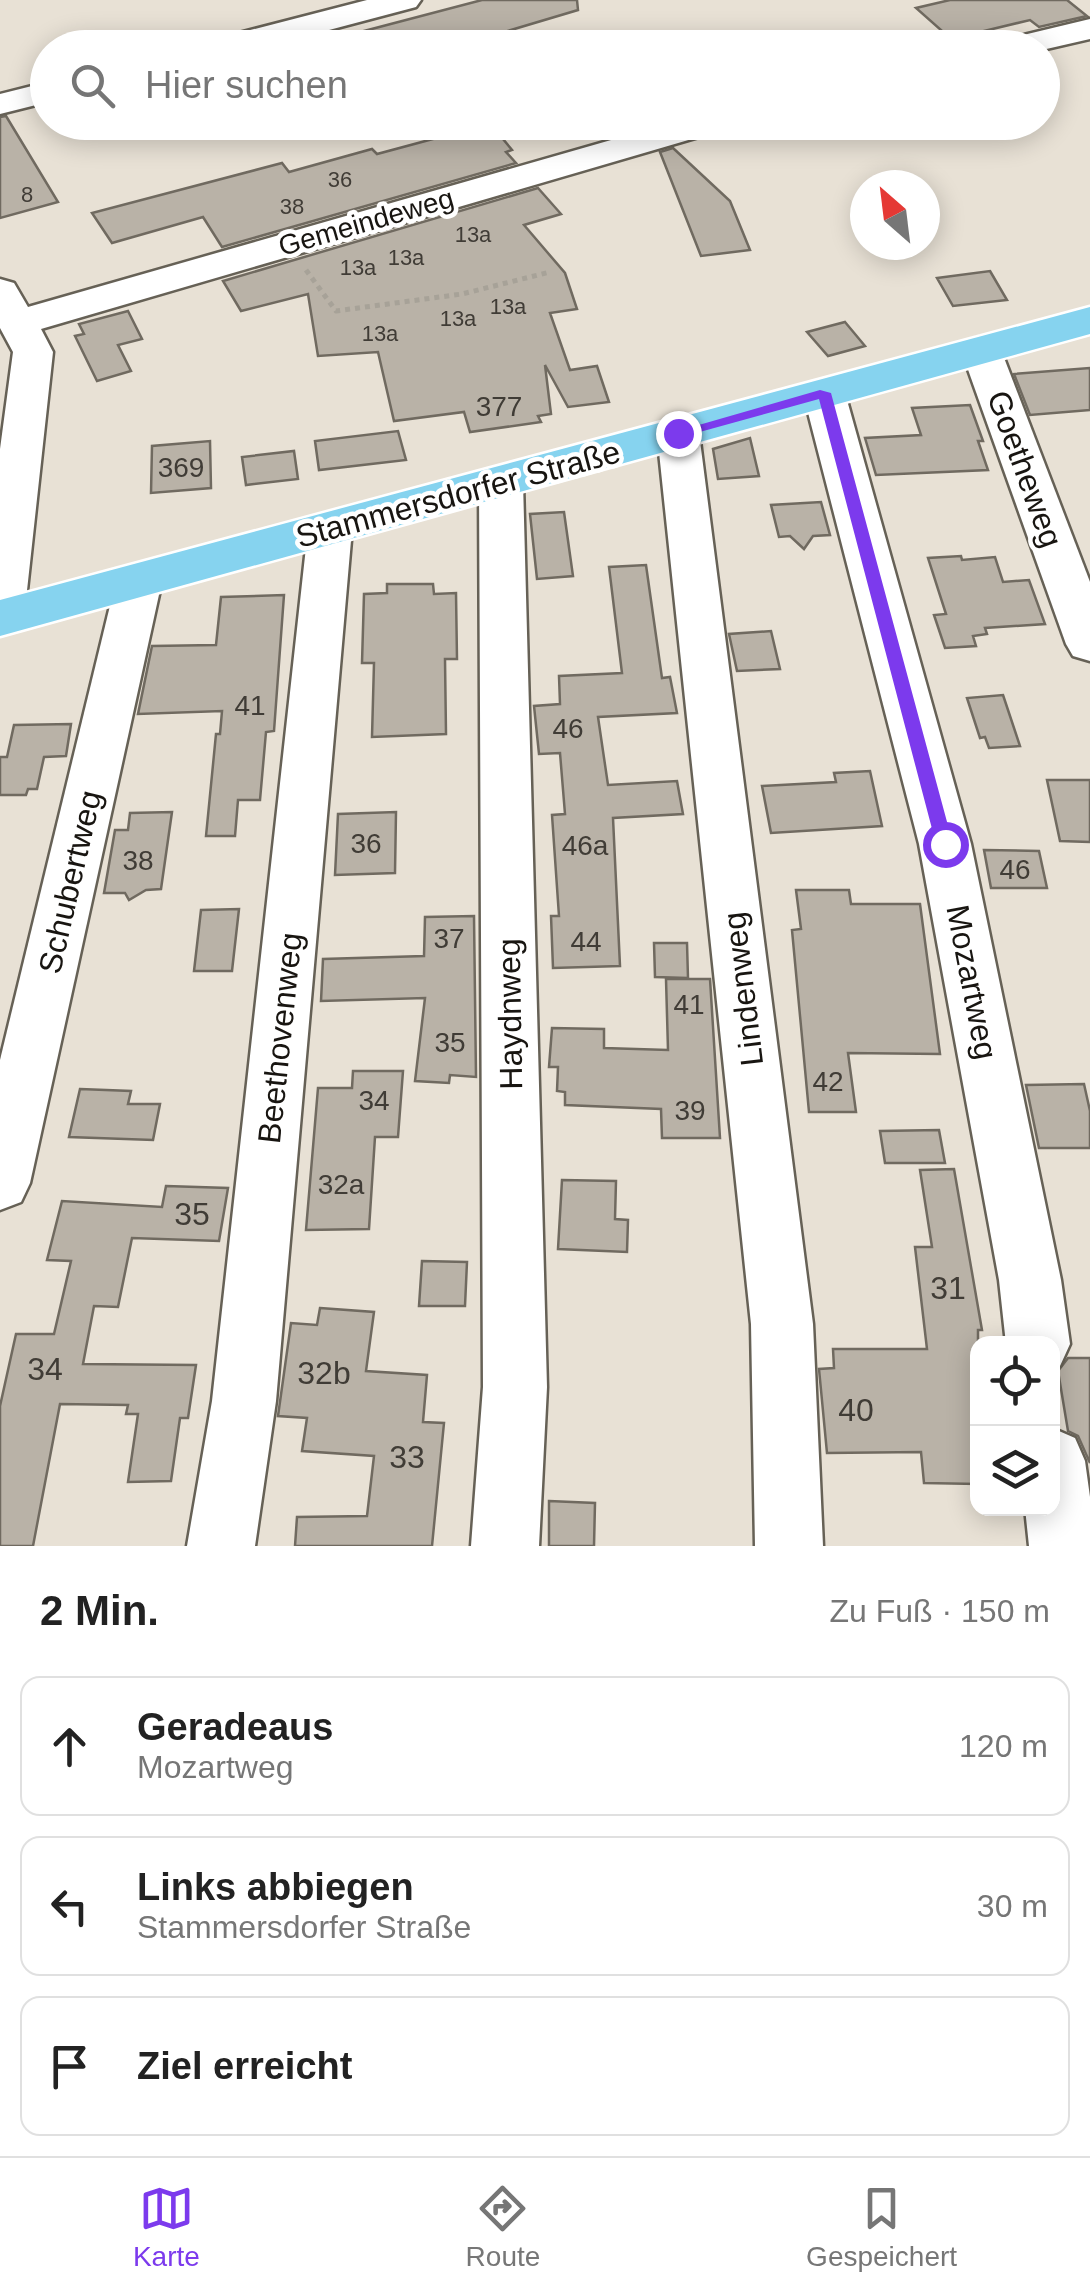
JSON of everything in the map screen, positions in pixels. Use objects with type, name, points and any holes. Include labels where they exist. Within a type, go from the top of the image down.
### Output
[{"type":"main road","name":"Stammersdorfer Straße","points":[[1,618],[1090,320]]},
{"type":"street","points":[[289,30],[405,0]]},
{"type":"street","points":[[1060,37],[1090,30]]},
{"type":"street","points":[[0,104],[30,96]]},
{"type":"street","name":"Gemeindeweg","points":[[13,332],[288,244],[651,140]]},
{"type":"street","points":[[1,618],[13,332]]},
{"type":"street","name":"Goetheweg","points":[[981,350],[1090,644]]},
{"type":"street","name":"Mozartweg","points":[[824,393],[945,844],[1030,1280],[1037,1336]]},
{"type":"street","name":"Lindenweg","points":[[678,433],[782,1324],[789,1546]]},
{"type":"street","name":"Haydnweg","points":[[501,482],[515,1387],[505,1546]]},
{"type":"street","name":"Beethovenweg","points":[[221,1546],[244,1402],[330,529]]},
{"type":"street","name":"Schubertweg","points":[[0,1183],[139,582]]},
{"type":"street","points":[[1059,1516],[1063,1546]]},
{"type":"path","points":[[288,244],[336,311],[462,294],[550,272]]},
{"type":"building","points":[[482,0],[577,0],[578,10],[511,30],[368,30]]},
{"type":"building","points":[[950,0],[1067,0],[1087,16],[1039,27],[1030,20],[988,30],[941,30],[916,8]]},
{"type":"building","points":[[6,116],[58,202],[0,218],[0,117]]},
{"type":"building","points":[[429,140],[504,140],[512,150],[506,152],[516,163],[222,247],[203,217],[112,243],[92,213],[282,163],[289,172],[372,149],[377,154]]},
{"type":"building","points":[[673,148],[730,201],[750,250],[701,256],[660,152]]},
{"type":"building","points":[[538,188],[561,214],[524,225],[565,273],[577,309],[550,313],[570,370],[597,366],[609,402],[568,407],[545,365],[551,414],[538,416],[541,422],[470,432],[464,412],[394,421],[378,352],[318,356],[308,294],[241,311],[223,281]]},
{"type":"building","points":[[990,271],[1007,300],[953,306],[937,278]]},
{"type":"building","points":[[128,311],[142,339],[118,345],[131,371],[97,381],[75,336],[84,334],[79,324]]},
{"type":"building","points":[[845,322],[865,346],[828,356],[807,332]]},
{"type":"building","points":[[1090,368],[1090,410],[1030,415],[1014,374]]},
{"type":"building","points":[[970,405],[988,470],[876,475],[865,438],[921,435],[912,408]]},
{"type":"building","points":[[398,431],[406,460],[319,470],[315,441]]},
{"type":"building","points":[[750,438],[759,476],[718,479],[713,449]]},
{"type":"building","points":[[210,441],[211,488],[151,493],[152,446]]},
{"type":"building","points":[[294,451],[298,479],[246,485],[242,457]]},
{"type":"building","points":[[821,502],[830,535],[813,536],[804,549],[790,536],[779,537],[771,505]]},
{"type":"building","points":[[564,512],[573,576],[537,579],[530,514]]},
{"type":"building","points":[[961,556],[962,560],[995,557],[1003,582],[1029,580],[1045,624],[985,628],[987,634],[973,636],[976,646],[945,648],[934,615],[946,614],[928,558]]},
{"type":"building","points":[[646,565],[662,678],[670,677],[677,713],[598,717],[608,785],[677,781],[683,814],[613,818],[620,966],[553,968],[551,916],[559,916],[552,815],[565,814],[560,753],[539,754],[534,706],[560,704],[559,676],[622,673],[609,567]]},
{"type":"building","points":[[387,584],[433,584],[434,594],[456,593],[457,659],[445,659],[446,734],[372,737],[374,663],[362,663],[364,594],[387,593]]},
{"type":"building","points":[[284,595],[274,731],[266,732],[260,800],[238,800],[235,836],[206,836],[216,734],[220,734],[222,711],[138,714],[152,646],[216,645],[221,597]]},
{"type":"building","points":[[771,631],[780,669],[737,671],[729,634]]},
{"type":"building","points":[[1003,695],[1020,746],[989,748],[985,737],[980,738],[967,698]]},
{"type":"building","points":[[71,724],[66,756],[44,757],[37,789],[28,789],[26,795],[0,795],[0,757],[7,757],[14,725]]},
{"type":"building","points":[[870,771],[882,826],[771,833],[762,786],[836,782],[834,773]]},
{"type":"building","points":[[1047,780],[1090,780],[1090,842],[1060,841]]},
{"type":"building","points":[[172,812],[161,889],[146,890],[129,900],[125,893],[104,893],[115,830],[128,830],[130,813]]},
{"type":"building","points":[[396,812],[395,873],[335,875],[338,814]]},
{"type":"building","points":[[984,850],[1039,851],[1047,888],[991,888]]},
{"type":"building","points":[[796,890],[849,890],[851,904],[920,904],[940,1054],[848,1053],[856,1112],[809,1112],[792,930],[801,929]]},
{"type":"building","points":[[239,909],[232,971],[194,971],[201,910]]},
{"type":"building","points":[[474,916],[476,1077],[450,1075],[449,1083],[415,1081],[425,998],[321,1001],[323,959],[424,956],[425,917]]},
{"type":"building","points":[[654,943],[687,943],[688,978],[655,977]]},
{"type":"building","points":[[666,979],[710,979],[720,1138],[662,1138],[661,1109],[565,1105],[565,1092],[557,1091],[558,1067],[549,1067],[552,1028],[604,1029],[604,1048],[668,1050]]},
{"type":"building","points":[[353,1071],[403,1071],[398,1137],[375,1137],[369,1229],[306,1230],[318,1088],[352,1088]]},
{"type":"building","points":[[1084,1084],[1090,1111],[1090,1148],[1039,1148],[1026,1085]]},
{"type":"building","points":[[80,1089],[131,1091],[128,1104],[160,1104],[153,1140],[69,1137]]},
{"type":"building","points":[[939,1130],[945,1163],[885,1163],[880,1131]]},
{"type":"building","points":[[954,1169],[982,1330],[978,1330],[978,1336],[970,1336],[970,1484],[924,1483],[921,1452],[827,1453],[819,1369],[834,1368],[833,1349],[927,1349],[915,1247],[932,1247],[920,1170]]},
{"type":"building","points":[[562,1180],[616,1181],[615,1219],[628,1220],[627,1252],[558,1249]]},
{"type":"building","points":[[166,1186],[228,1188],[219,1241],[132,1238],[118,1307],[94,1306],[83,1364],[196,1365],[188,1418],[180,1418],[171,1481],[128,1482],[138,1414],[126,1414],[128,1405],[60,1404],[33,1546],[0,1546],[0,1406],[16,1334],[54,1334],[71,1261],[47,1260],[62,1201],[162,1207]]},
{"type":"building","points":[[422,1261],[467,1262],[465,1306],[419,1306]]},
{"type":"building","points":[[320,1308],[374,1312],[366,1371],[427,1375],[423,1422],[444,1423],[432,1546],[295,1546],[297,1517],[367,1516],[374,1456],[302,1451],[307,1418],[278,1416],[291,1323],[317,1325]]},
{"type":"building","points":[[1068,1358],[1090,1358],[1090,1463],[1078,1436],[1068,1431],[1060,1368]]},
{"type":"building","points":[[549,1501],[595,1503],[594,1546],[549,1546]]},
{"type":"route","points":[[678,433],[824,393],[945,844]]}]
